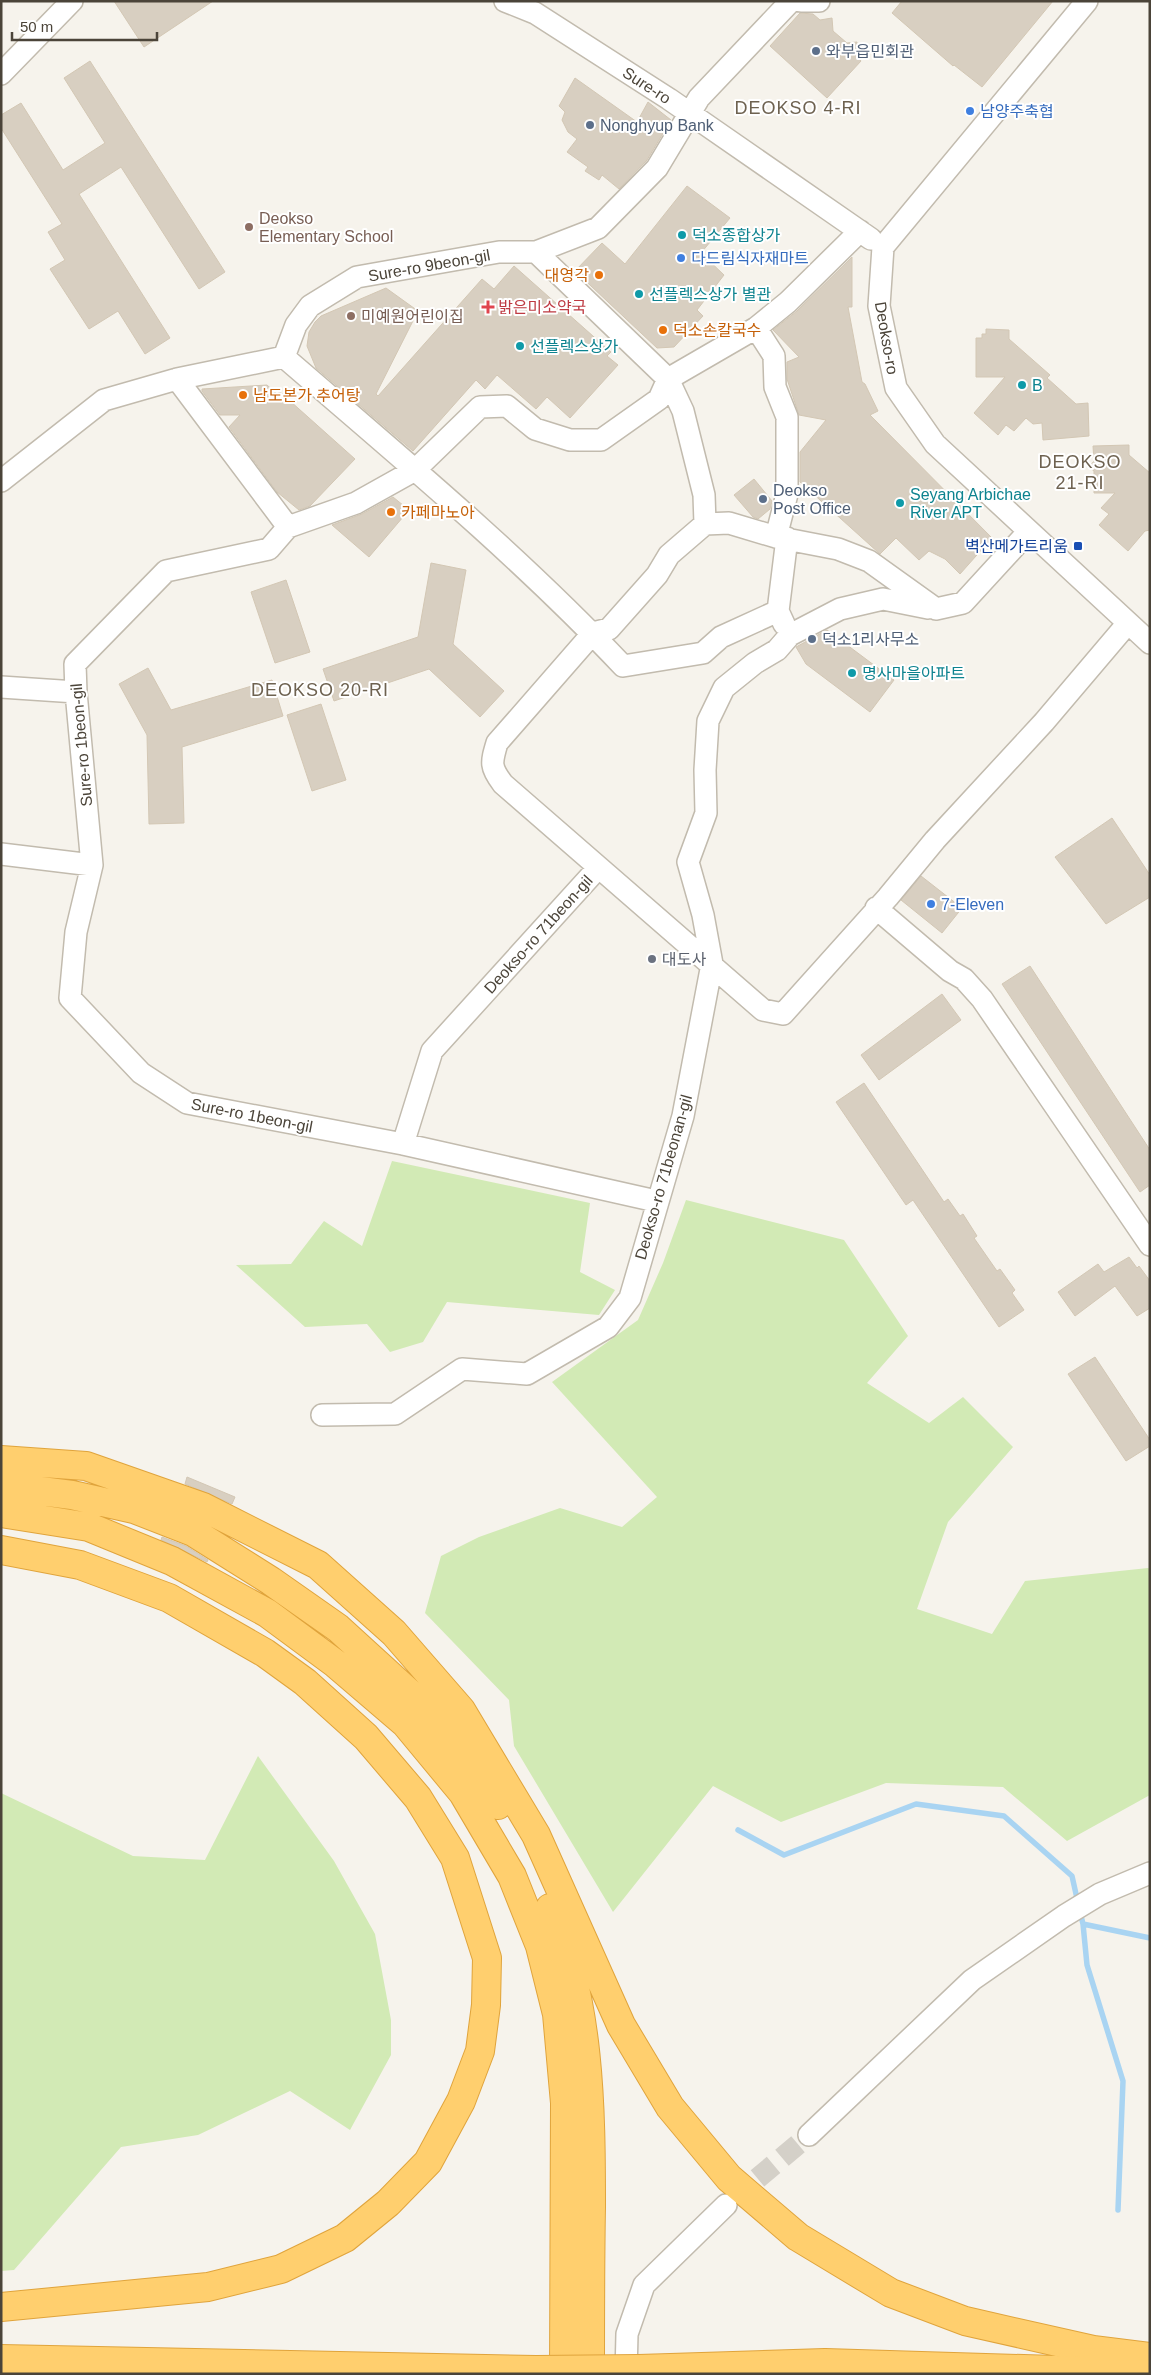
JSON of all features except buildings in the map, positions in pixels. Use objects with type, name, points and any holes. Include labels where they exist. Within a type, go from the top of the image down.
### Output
[{"type":"highway","points":[[1,1460],[86,1466],[203,1507],[318,1565],[394,1633],[460,1710],[536,1835],[621,2025],[670,2107],[729,2178],[798,2237],[891,2293],[965,2321],[1093,2350],[1150,2357]]},
{"type":"highway","points":[[1,1486],[72,1495],[134,1509],[193,1532],[271,1580],[338,1628],[418,1701],[490,1791],[529,1860],[562,1937],[579,2008],[589,2082],[590,2374]]},
{"type":"highway","points":[[1,1513],[90,1527],[172,1561],[267,1613],[336,1664],[406,1723],[463,1793],[512,1876],[540,1946],[556,2014],[565,2103],[564,2374]]},
{"type":"highway","points":[[1,1550],[80,1565],[169,1598],[265,1653],[305,1682],[366,1737],[418,1798],[455,1858],[487,1958],[486,2005],[480,2051],[461,2101],[428,2162],[388,2204],[345,2238],[281,2269],[208,2287],[1,2307]]},
{"type":"highway","points":[[1,2359],[633,2371],[825,2364],[1150,2373]]},
{"type":"street","points":[[1,74],[72,1]]},
{"type":"street","name":"Sure-ro","points":[[505,1],[535,14],[669,99],[883,247]]},
{"type":"street","name":"Sure-ro 9beon-gil","points":[[284,357],[296,325],[310,306],[356,277],[499,252],[536,252],[598,228],[657,168],[700,98],[791,1]]},
{"type":"street","points":[[801,1],[820,1]]},
{"type":"street","points":[[883,247],[1087,1]]},
{"type":"street","points":[[668,379],[756,328],[788,302],[860,231]]},
{"type":"street","name":"Deokso-ro","points":[[883,247],[879,306],[896,388],[935,444],[1150,643]]},
{"type":"street","points":[[536,252],[668,379],[683,410],[704,495],[705,524],[729,523],[781,538],[838,549],[870,561],[936,609],[963,603],[1030,531]]},
{"type":"street","points":[[756,328],[774,356],[776,387],[788,417],[787,494],[781,538],[778,611],[790,635]]},
{"type":"street","points":[[1,481],[104,400],[177,379],[284,357],[504,549],[593,633],[623,666],[703,653],[721,637],[778,611]]},
{"type":"street","points":[[177,379],[288,527]]},
{"type":"street","name":"Sure-ro 1beon-gil","points":[[656,1202],[403,1144],[187,1103],[142,1073],[70,998],[76,932],[92,864],[75,664],[166,571],[268,549],[288,527],[356,502],[415,470],[480,407],[507,406],[535,429],[570,440],[601,440],[659,400],[668,379]]},
{"type":"street","name":"Deokso-ro 71beon-gil","points":[[403,1144],[432,1051],[598,868],[503,784],[494,773],[491,761],[497,743],[593,633],[609,629],[657,574],[669,555],[705,524]]},
{"type":"street","name":"Deokso-ro 71beonan-gil","points":[[322,1414],[395,1414],[462,1369],[527,1374],[608,1327],[630,1298],[656,1202],[683,1116],[712,964],[703,915],[688,862],[706,813],[705,770],[708,721],[724,688],[755,662],[777,650],[790,635],[840,610],[883,599],[936,609]]},
{"type":"street","points":[[598,868],[764,1010],[783,1014],[935,840],[1044,722],[1128,623]]},
{"type":"street","points":[[1,687],[76,692]]},
{"type":"street","points":[[1,854],[92,864]]},
{"type":"street","points":[[876,908],[950,970],[964,979],[982,999],[1150,1245]]},
{"type":"street","points":[[809,2135],[972,1980],[1064,1916],[1100,1894],[1150,1872]]},
{"type":"street","points":[[633,2371],[627,2334],[644,2285],[726,2205]]},
{"type":"green space","points":[[392,1161],[590,1203],[580,1272],[615,1290],[599,1315],[447,1302],[423,1342],[390,1352],[367,1324],[305,1327],[236,1265],[291,1264],[324,1221],[362,1246]]},
{"type":"green space","points":[[686,1200],[844,1240],[908,1336],[867,1383],[929,1423],[963,1397],[1013,1447],[948,1522],[917,1609],[992,1634],[1025,1581],[1150,1569],[1150,1795],[1067,1841],[1003,1787],[886,1783],[781,1822],[713,1786],[613,1912],[514,1746],[509,1700],[425,1613],[441,1556],[479,1537],[560,1508],[622,1527],[657,1497],[552,1382],[638,1320],[663,1263]]},
{"type":"green space","points":[[258,1756],[334,1861],[375,1934],[391,2020],[391,2055],[350,2130],[290,2091],[198,2135],[121,2147],[14,2270],[1,2271],[1,1793],[133,1856],[205,1860]]},
{"type":"waterway","points":[[738,1830],[784,1855],[916,1804],[1004,1816],[1072,1876],[1078,1903]]},
{"type":"waterway","points":[[1080,1912],[1083,1924]]},
{"type":"waterway","points":[[1118,2210],[1123,2081],[1087,1965],[1083,1924],[1150,1938]]},
{"type":"tunnel","points":[[733,2199],[809,2135]]},
{"type":"place","name":"와부읍민회관","points":[[816,51]]},
{"type":"place","name":"남양주축협","points":[[970,111]]},
{"type":"place","name":"Nonghyup Bank","points":[[590,125]]},
{"type":"place","name":"Deokso Elementary School","points":[[249,227]]},
{"type":"place","name":"덕소종합상가","points":[[682,235]]},
{"type":"place","name":"다드림식자재마트","points":[[681,258]]},
{"type":"place","name":"대영각","points":[[599,275]]},
{"type":"place","name":"선플렉스상가 별관","points":[[639,294]]},
{"type":"place","name":"밝은미소약국","points":[[488,307]]},
{"type":"place","name":"미예원어린이집","points":[[351,316]]},
{"type":"place","name":"덕소손칼국수","points":[[663,330]]},
{"type":"place","name":"선플렉스상가","points":[[520,346]]},
{"type":"place","name":"B","points":[[1022,385]]},
{"type":"place","name":"남도본가 추어탕","points":[[243,395]]},
{"type":"place","name":"Deokso Post Office","points":[[763,499]]},
{"type":"place","name":"Seyang Arbichae River APT","points":[[900,503]]},
{"type":"place","name":"카페마노아","points":[[391,512]]},
{"type":"place","name":"벽산메가트리움","points":[[1078,546]]},
{"type":"place","name":"덕소1리사무소","points":[[812,639]]},
{"type":"place","name":"명사마을아파트","points":[[852,673]]},
{"type":"place","name":"7-Eleven","points":[[931,904]]},
{"type":"place","name":"대도사","points":[[652,959]]},
{"type":"district","name":"DEOKSO 4-RI","points":[[798,108]]},
{"type":"district","name":"DEOKSO 21-RI","points":[[1080,472]]},
{"type":"district","name":"DEOKSO 20-RI","points":[[320,690]]}]
